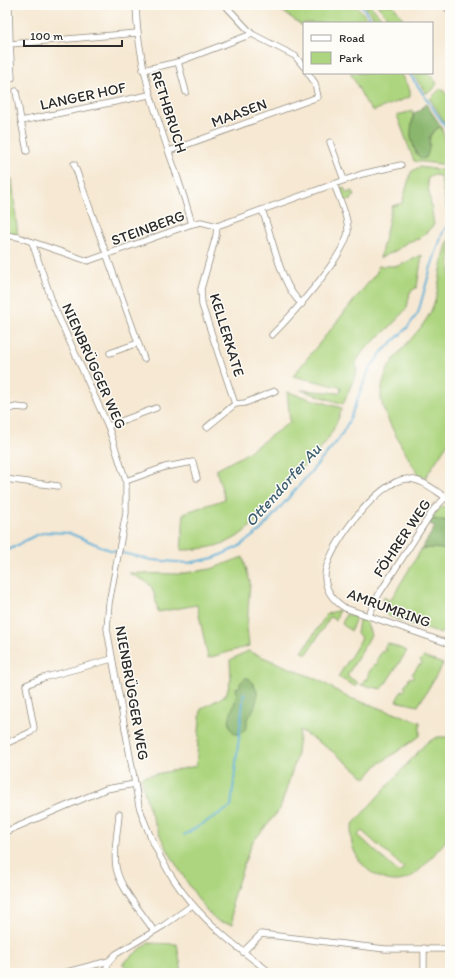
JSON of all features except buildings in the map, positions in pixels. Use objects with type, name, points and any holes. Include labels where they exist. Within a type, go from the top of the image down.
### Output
[{"type":"street","name":"RETHBRUCH","points":[[136,5],[137,33],[149,95],[192,224]]},
{"type":"street","points":[[225,5],[252,34],[295,56],[303,66]]},
{"type":"street","points":[[445,5],[450,12]]},
{"type":"street","points":[[9,6],[12,78]]},
{"type":"street","points":[[10,44],[137,33]]},
{"type":"street","points":[[143,70],[178,62],[252,34]]},
{"type":"street","points":[[178,62],[186,92]]},
{"type":"street","name":"MAASEN","points":[[169,152],[318,97],[315,83],[309,74]]},
{"type":"street","name":"LANGER HOF","points":[[16,91],[27,152]]},
{"type":"street","name":"LANGER HOF","points":[[22,121],[149,95]]},
{"type":"street","points":[[330,142],[344,180]]},
{"type":"street","points":[[74,164],[144,359]]},
{"type":"street","name":"STEINBERG","points":[[5,235],[18,237],[88,261],[192,224],[201,222],[217,226],[344,180],[369,172],[400,165]]},
{"type":"street","points":[[272,335],[302,304],[346,238],[346,221],[334,184]]},
{"type":"street","points":[[262,210],[282,269],[294,298],[302,304]]},
{"type":"street","name":"KELLERKATE","points":[[217,226],[216,236],[200,289],[202,305],[235,404]]},
{"type":"street","name":"NIENBRÜGGER WEG","points":[[32,242],[54,307],[108,426],[126,481],[126,513],[118,562],[109,603],[107,629],[139,806],[152,842],[174,881],[191,906],[219,933],[271,973]]},
{"type":"street","points":[[110,353],[138,343]]},
{"type":"street","points":[[207,427],[235,404],[244,403],[275,391]]},
{"type":"street","points":[[5,410],[16,407],[26,408]]},
{"type":"street","points":[[108,426],[156,408]]},
{"type":"street","points":[[126,481],[165,467],[193,462],[197,478]]},
{"type":"street","points":[[5,479],[58,486]]},
{"type":"street","name":"AMRUMRING","points":[[448,499],[419,480],[406,479],[393,483],[380,492],[362,511],[339,542],[327,562],[325,579],[330,595],[345,608],[450,644]]},
{"type":"street","name":"FÖHRER WEG","points":[[369,615],[379,594],[434,509],[448,499]]},
{"type":"street","points":[[5,744],[31,732],[34,728],[26,685],[44,678],[112,659]]},
{"type":"street","points":[[5,832],[106,789],[135,784]]},
{"type":"street","points":[[119,814],[115,858],[116,869],[122,882],[154,931]]},
{"type":"street","points":[[63,973],[109,961],[125,948],[154,931],[191,906]]},
{"type":"street","points":[[243,952],[261,934],[385,949],[450,949]]},
{"type":"street","points":[[424,948],[424,973]]},
{"type":"street","points":[[105,973],[109,961]]},
{"type":"green space","points":[[274,5],[356,5],[370,22],[303,22],[303,26]]},
{"type":"green space","points":[[364,5],[370,5],[385,22],[377,22]]},
{"type":"green space","points":[[377,5],[393,5],[405,22],[391,22]]},
{"type":"green space","points":[[351,74],[401,74],[410,90],[410,97],[373,111],[367,104]]},
{"type":"green space","points":[[413,74],[429,74],[437,83],[433,90],[426,93]]},
{"type":"green space","points":[[441,88],[450,98],[450,131],[430,99]]},
{"type":"green space","points":[[426,104],[441,126],[435,130],[430,137],[426,158],[422,159],[415,149],[411,131],[414,113],[419,111]]},
{"type":"green space","points":[[413,111],[411,138],[416,154],[430,145],[430,136],[441,126],[446,144],[449,165],[414,161],[397,115]]},
{"type":"green space","points":[[419,167],[450,171],[450,212],[448,215],[440,176],[434,175],[427,179],[434,225],[419,239],[407,242],[397,250],[380,258],[392,206],[402,203],[411,172]]},
{"type":"green space","points":[[5,175],[12,179],[18,237],[5,235]]},
{"type":"green space","points":[[344,187],[346,193],[353,191],[355,196],[351,198],[352,200],[343,201],[339,189]]},
{"type":"green space","points":[[450,237],[450,440],[425,478],[419,476],[397,437],[382,405],[381,393],[385,376],[390,365],[422,326],[431,311],[437,294],[446,246]]},
{"type":"green space","points":[[422,255],[417,287],[410,292],[407,308],[390,327],[364,350],[356,362],[357,371],[343,404],[301,390],[338,393],[341,390],[340,387],[293,376],[377,272],[378,266],[398,266]]},
{"type":"green space","points":[[287,392],[342,408],[328,439],[319,451],[297,472],[262,515],[237,537],[217,546],[202,549],[181,550],[184,513],[225,499],[216,470],[244,455],[290,422]]},
{"type":"green space","points":[[447,504],[450,505],[450,521],[432,519],[438,510]]},
{"type":"green space","points":[[432,519],[448,521],[448,549],[422,548],[435,527],[429,523]]},
{"type":"green space","points":[[422,548],[450,549],[450,620],[441,634],[388,616],[384,612],[384,597],[390,601]]},
{"type":"green space","points":[[243,557],[250,582],[247,628],[249,646],[208,658],[197,605],[158,612],[155,596],[151,586],[144,580],[129,573],[179,574],[211,569]]},
{"type":"green space","points":[[339,610],[336,620],[330,617],[307,654],[302,652],[327,614]]},
{"type":"green space","points":[[346,614],[356,617],[351,631],[342,624]]},
{"type":"green space","points":[[363,618],[366,620],[371,635],[347,676],[358,683],[356,687],[338,677],[362,638],[357,634],[359,620]]},
{"type":"green space","points":[[387,643],[407,651],[382,689],[361,685],[365,679],[367,680],[369,676],[368,674],[374,664],[376,665],[378,663],[376,661],[382,651],[384,652],[386,650],[384,648]]},
{"type":"green space","points":[[248,651],[319,680],[347,697],[420,722],[420,736],[376,766],[366,778],[332,751],[300,730],[296,759],[280,809],[252,843],[245,861],[232,900],[233,924],[219,922],[214,918],[206,910],[182,874],[154,822],[141,777],[196,766],[201,709],[226,695],[231,679],[230,660]],"holes":[[[249,678],[257,691],[247,719],[235,702],[240,687]]]},
{"type":"green space","points":[[424,657],[443,664],[418,706],[396,701],[402,690],[404,691],[406,689],[404,687],[410,677],[412,678],[414,676],[412,674],[419,665],[421,665],[422,663],[420,661]]},
{"type":"green space","points":[[245,678],[249,678],[256,689],[257,699],[253,710],[247,719],[247,727],[241,734],[235,734],[229,723],[230,717],[235,700],[236,688],[240,687],[240,683]]},
{"type":"green space","points":[[438,737],[450,737],[450,836],[414,875],[398,881],[386,880],[375,875],[366,868],[358,858],[353,847],[351,836],[353,824],[427,742]],"holes":[[[362,831],[404,868],[399,873],[358,835]]]},
{"type":"green space","points":[[148,943],[177,944],[182,973],[140,973],[122,964]]},
{"type":"waterway","name":"Ottendorfer Au","points":[[361,5],[373,22]]},
{"type":"waterway","name":"Ottendorfer Au","points":[[410,74],[445,126],[450,137]]},
{"type":"waterway","name":"Ottendorfer Au","points":[[5,552],[34,536],[46,532],[69,533],[110,550],[152,560],[188,563],[214,558],[238,547],[260,531],[339,439],[349,421],[368,372],[381,353],[407,328],[418,313],[443,232],[450,220]]},
{"type":"waterway","points":[[184,835],[231,807],[244,693]]}]
